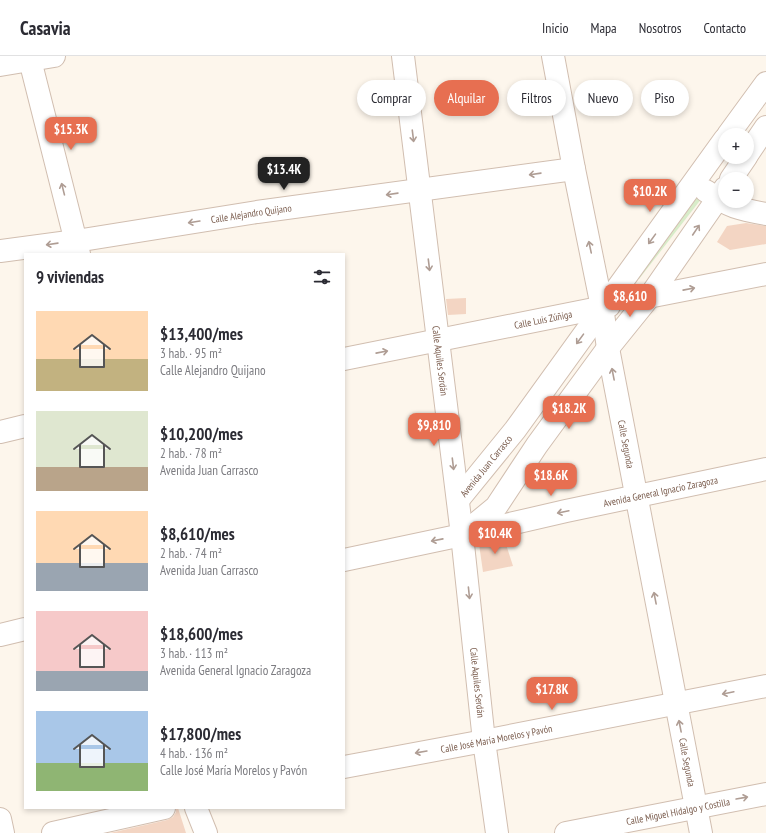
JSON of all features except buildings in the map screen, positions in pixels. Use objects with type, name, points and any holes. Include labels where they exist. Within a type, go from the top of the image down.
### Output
[{"type":"street","points":[[0,65],[29,58],[54,56]]},
{"type":"street","name":"Calle Aquiles Serdán","points":[[403,56],[458,500],[484,741],[497,833]]},
{"type":"street","name":"Calle Segunda","points":[[553,56],[701,833]]},
{"type":"street","points":[[29,58],[77,247]]},
{"type":"street","points":[[733,128],[766,83]]},
{"type":"street","points":[[754,144],[766,127]]},
{"type":"street","name":"Avenida Juan Carrasco","points":[[458,500],[515,430],[602,307],[718,149]]},
{"type":"street","name":"Calle Alejandro Quijano","points":[[0,251],[77,247],[257,212],[574,169]]},
{"type":"street","points":[[694,182],[718,192]]},
{"type":"street","points":[[462,535],[496,507],[537,445],[608,348],[650,296],[718,197]]},
{"type":"street","points":[[736,208],[766,214]]},
{"type":"street","name":"Calle Luis Zúñiga","points":[[345,359],[650,296],[766,274]]},
{"type":"street","points":[[0,432],[24,426]]},
{"type":"street","points":[[515,430],[537,445]]},
{"type":"street","name":"Avenida General Ignacio Zaragoza","points":[[345,560],[766,469]]},
{"type":"street","points":[[0,635],[24,629]]},
{"type":"street","name":"Calle José María Morelos y Pavón","points":[[345,767],[766,686]]},
{"type":"street","name":"Calle Miguel Hidalgo y Costilla","points":[[566,833],[766,794]]},
{"type":"street","points":[[53,833],[160,809]]},
{"type":"street","points":[[196,809],[206,833]]},
{"type":"street","points":[[0,819],[3,833]]},
{"type":"green space","points":[[692,192],[702,198],[639,279],[632,275]]}]
